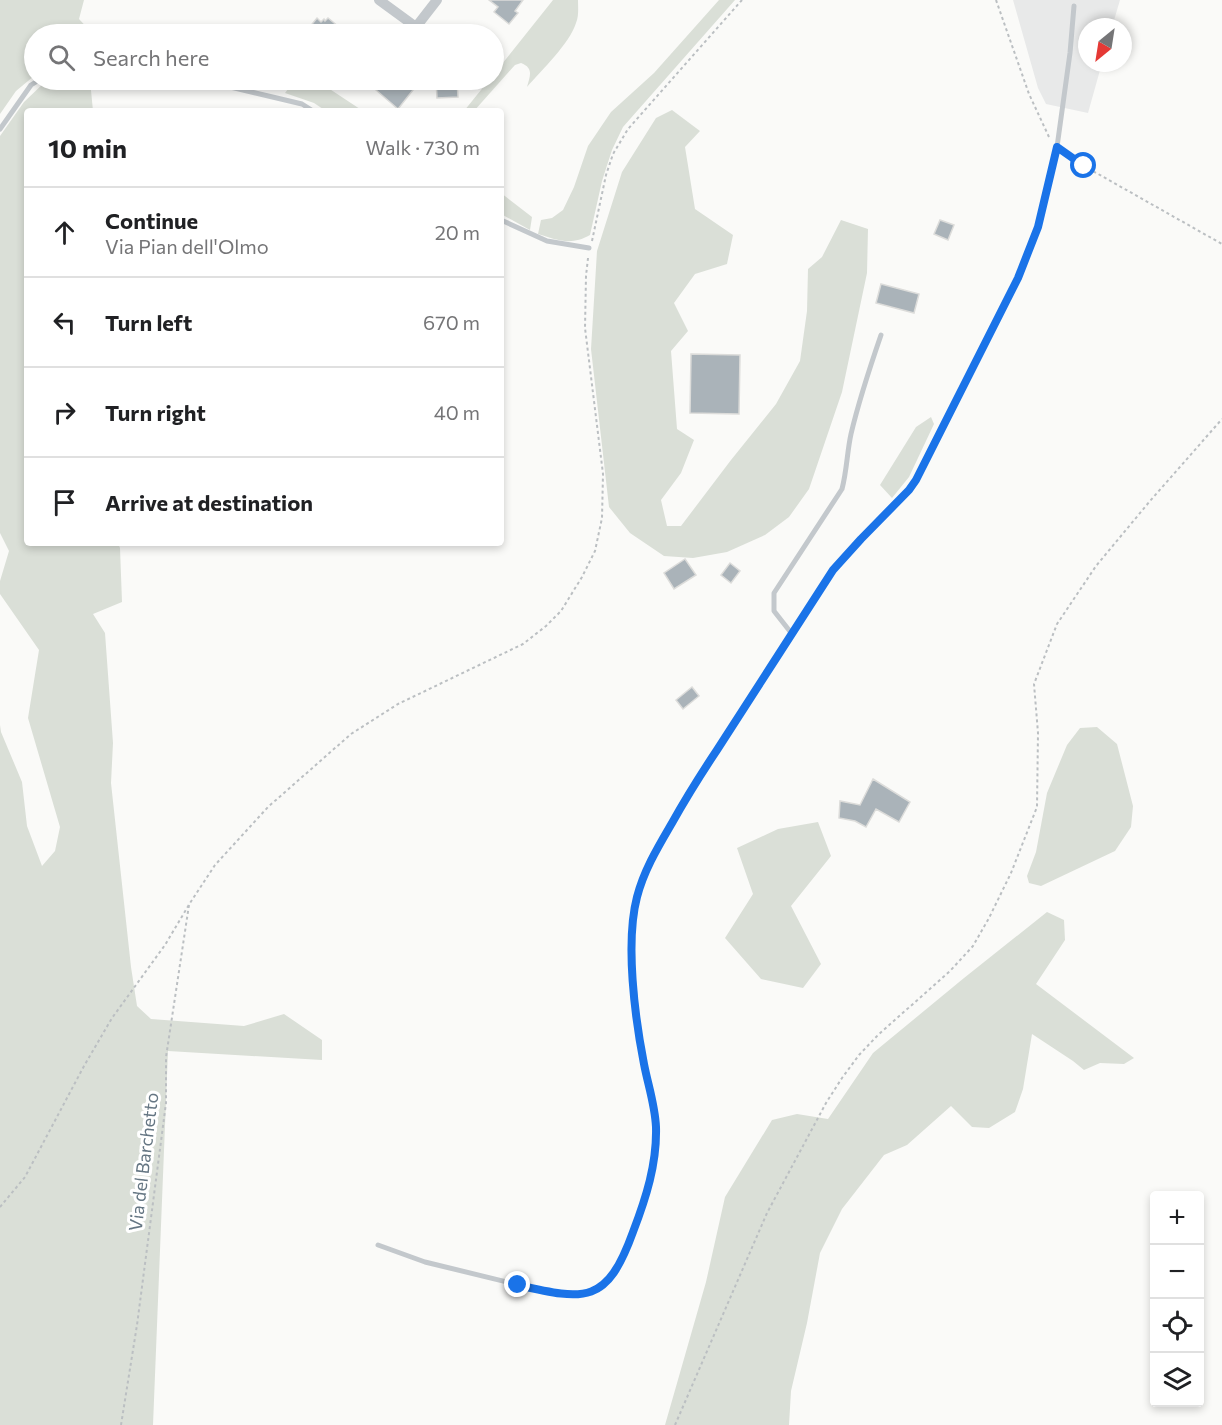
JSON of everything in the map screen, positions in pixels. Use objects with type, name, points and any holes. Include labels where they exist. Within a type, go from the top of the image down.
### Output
[{"type":"street","points":[[379,0],[412,24]]},
{"type":"street","points":[[418,24],[437,0]]},
{"type":"lane","points":[[378,1245],[425,1262],[552,1293],[573,1295],[601,1288],[620,1264],[648,1189],[654,1160],[656,1128],[654,1107],[638,1032],[632,934],[637,898],[650,860],[684,802],[833,570],[916,480],[1018,278],[1038,227],[1057,147],[1074,6]]},
{"type":"lane","points":[[0,129],[27,90]]},
{"type":"lane","points":[[243,90],[302,104],[308,108]]},
{"type":"lane","points":[[504,221],[547,241],[589,248]]},
{"type":"lane","points":[[792,634],[774,611],[774,593],[842,489],[847,473],[851,436],[881,335]]},
{"type":"path","points":[[0,1207],[25,1177],[84,1066],[107,1028],[165,945],[215,865],[268,807],[351,734],[398,704],[523,644],[561,611],[582,577],[595,551],[602,518],[603,474],[585,328],[589,248],[606,175],[613,154],[628,129],[742,0]]},
{"type":"path","points":[[996,0],[1029,93],[1049,137],[1057,147],[1084,166],[1222,244]]},
{"type":"path","points":[[675,1425],[767,1213],[826,1103],[859,1055],[878,1035],[950,971],[973,946],[1011,873],[1037,807],[1038,732],[1034,684],[1057,624],[1096,566],[1222,419]]},
{"type":"path","name":"Via del Barchetto","points":[[122,1425],[166,1103],[166,1057],[190,903]]},
{"type":"shaded area","points":[[0,0],[84,0],[79,19],[84,24],[24,24],[24,84],[16,91],[0,114]]},
{"type":"shaded area","points":[[553,0],[578,0],[577,20],[573,31],[562,48],[527,87],[530,76],[528,67],[521,63],[515,65],[504,77],[504,61]]},
{"type":"shaded area","points":[[719,0],[735,0],[623,127],[612,150],[602,181],[590,235],[570,241],[538,234],[541,220],[552,218],[563,210],[574,187],[588,146],[611,112],[654,73]]},
{"type":"shaded area","points":[[1013,0],[1120,0],[1115,18],[1078,18],[1078,72],[1099,72],[1088,113],[1046,104],[1038,88]]},
{"type":"shaded area","points":[[37,90],[91,90],[93,108],[24,108],[24,546],[119,546],[120,548],[122,602],[93,614],[105,633],[113,743],[111,783],[137,1006],[151,1019],[244,1026],[284,1014],[322,1040],[322,1060],[168,1051],[153,1425],[0,1425],[0,725],[22,782],[27,826],[42,866],[55,851],[60,827],[28,718],[39,650],[0,594],[0,581],[9,551],[0,533],[0,136],[24,102]]},
{"type":"shaded area","points":[[287,90],[331,90],[358,108],[322,108],[285,93]]},
{"type":"shaded area","points":[[481,90],[493,90],[477,108],[466,108]]},
{"type":"shaded area","points":[[672,110],[700,131],[685,147],[695,209],[733,235],[727,264],[695,274],[674,303],[688,331],[671,351],[677,429],[694,440],[681,473],[661,500],[667,526],[681,526],[776,404],[800,361],[807,311],[808,269],[822,257],[841,220],[868,229],[867,273],[842,392],[809,489],[789,517],[765,535],[727,552],[693,558],[664,556],[630,533],[609,507],[591,349],[597,251],[622,172],[656,118]]},
{"type":"shaded area","points":[[504,195],[532,217],[530,230],[504,216]]},
{"type":"shaded area","points":[[931,417],[934,424],[909,477],[892,498],[880,485],[916,427]]},
{"type":"shaded area","points":[[1097,727],[1117,744],[1133,806],[1131,827],[1115,851],[1041,886],[1029,883],[1027,876],[1036,852],[1047,793],[1067,745],[1080,728]]},
{"type":"shaded area","points":[[818,822],[831,856],[791,906],[821,964],[803,988],[761,979],[725,938],[753,894],[737,848],[778,829]]},
{"type":"shaded area","points":[[1047,912],[1064,920],[1065,940],[1036,984],[1134,1058],[1124,1064],[1100,1063],[1084,1070],[1032,1034],[1023,1089],[1015,1112],[989,1128],[972,1127],[951,1106],[907,1145],[884,1155],[842,1209],[820,1253],[791,1391],[789,1425],[665,1425],[706,1282],[725,1197],[772,1120],[797,1114],[828,1119],[873,1053]]},
{"type":"building","points":[[489,0],[523,0],[515,11],[518,13],[509,24],[494,12],[498,7]]},
{"type":"building","points":[[317,18],[321,22],[328,18],[335,24],[312,24]]},
{"type":"building","points":[[376,90],[413,90],[397,108]]},
{"type":"building","points":[[437,90],[458,90],[458,97],[437,98]]},
{"type":"building","points":[[940,220],[954,225],[948,240],[934,234]]},
{"type":"building","points":[[881,284],[919,294],[914,313],[876,303]]},
{"type":"building","points":[[691,354],[740,355],[739,414],[690,413]]},
{"type":"building","points":[[685,559],[696,575],[674,589],[664,573]]},
{"type":"building","points":[[730,563],[740,571],[731,583],[721,575]]},
{"type":"building","points":[[692,687],[699,696],[683,709],[676,700]]},
{"type":"building","points":[[873,779],[910,802],[899,822],[876,809],[866,827],[855,821],[839,818],[840,801],[860,805]]},
{"type":"route","points":[[518,1285],[552,1293],[573,1295],[588,1293],[601,1288],[620,1264],[648,1189],[654,1160],[656,1128],[654,1107],[638,1032],[632,934],[637,898],[650,860],[689,792],[833,570],[916,480],[1018,278],[1038,227],[1057,147],[1084,166]]}]
